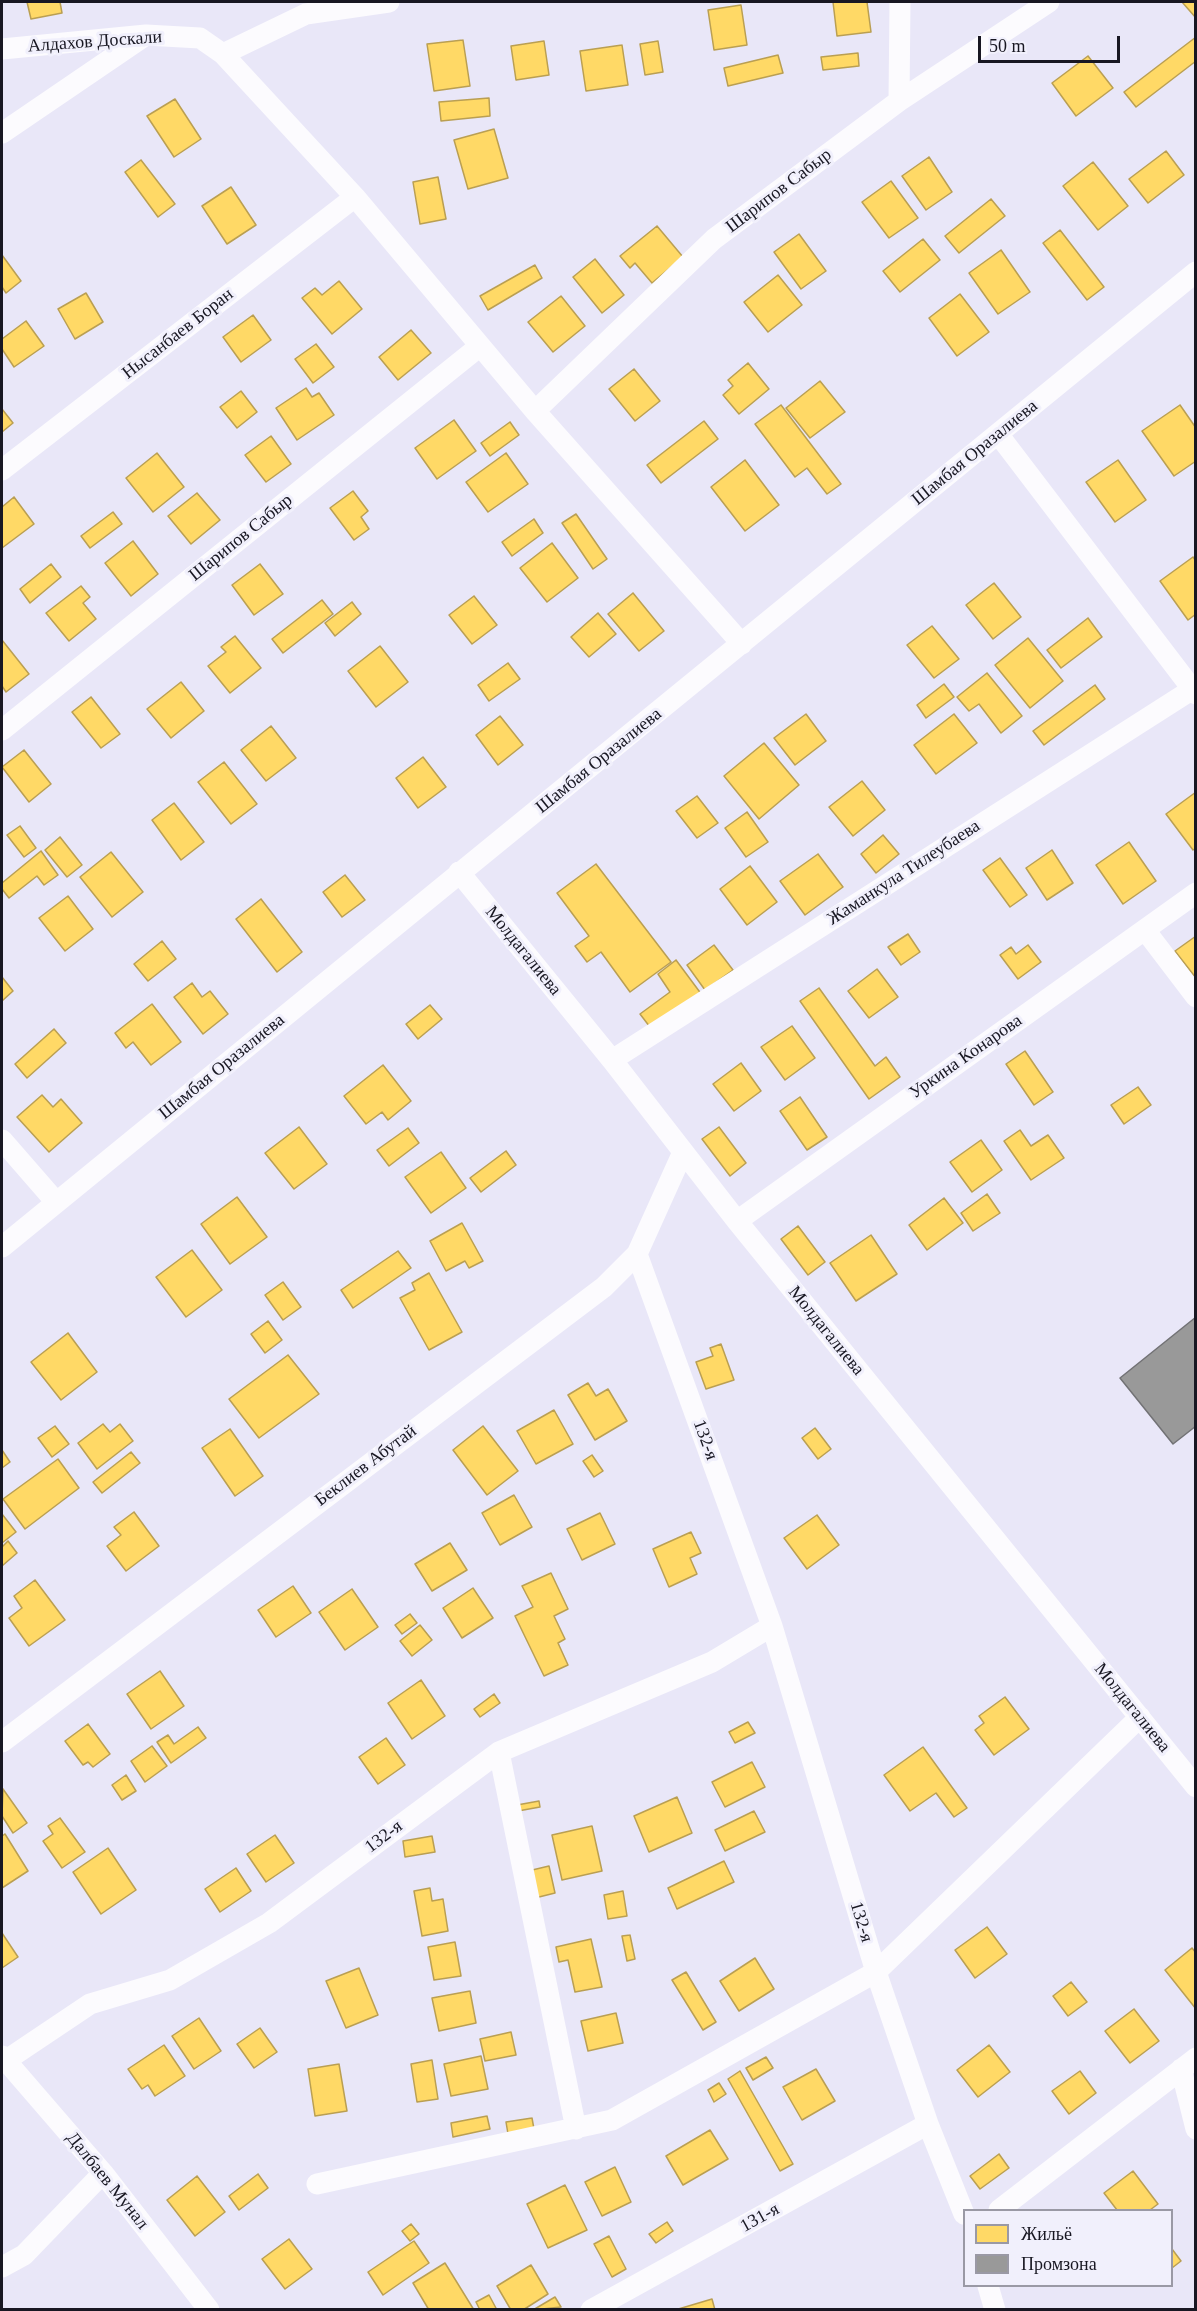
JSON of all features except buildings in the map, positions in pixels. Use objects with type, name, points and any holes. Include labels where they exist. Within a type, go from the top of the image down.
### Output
[{"type":"street","points":[[223,54],[305,8],[389,2]]},
{"type":"street","points":[[899,101],[900,2]]},
{"type":"street","name":"Шарипов Сабыр","points":[[535,411],[714,239],[899,101],[1048,2]]},
{"type":"street","points":[[2,133],[146,35]]},
{"type":"street","name":"Алдахов Доскали","points":[[2,49],[146,35],[200,38],[223,54],[355,197],[535,411],[742,644]]},
{"type":"street","name":"Нысанбаев Боран","points":[[2,470],[355,197]]},
{"type":"street","name":"Шамбая Оразалиева","points":[[2,1247],[1196,272]]},
{"type":"street","name":"Шарипов Сабыр","points":[[2,730],[480,346]]},
{"type":"street","points":[[998,434],[1194,690]]},
{"type":"street","name":"Жаманкула Тилеубаева","points":[[612,1060],[1194,690]]},
{"type":"street","name":"Молдагалиева","points":[[459,872],[612,1060],[737,1221],[1196,1787]]},
{"type":"street","name":"Уркина Конарова","points":[[737,1221],[1196,893]]},
{"type":"street","points":[[1144,930],[1196,997]]},
{"type":"street","points":[[2,1140],[56,1203]]},
{"type":"street","name":"Беклиев Абутай","points":[[2,1742],[604,1287],[637,1254],[683,1152]]},
{"type":"street","name":"132-я","points":[[637,1254],[772,1626],[876,1972],[928,2124],[963,2212]]},
{"type":"street","name":"132-я","points":[[3,2060],[90,2004],[170,1980],[268,1923],[499,1752],[712,1662],[772,1626]]},
{"type":"street","points":[[317,2184],[576,2130],[612,2120],[876,1972],[1140,1717]]},
{"type":"street","points":[[499,1752],[576,2130]]},
{"type":"street","name":"Далбаев Мунал","points":[[3,2060],[103,2174],[209,2310]]},
{"type":"street","points":[[1188,2064],[1196,2129]]},
{"type":"street","points":[[1002,2209],[1188,2064]]},
{"type":"street","name":"131-я","points":[[591,2310],[928,2124]]},
{"type":"street","points":[[2,2267],[24,2255],[103,2174]]},
{"type":"street","points":[[988,2287],[995,2310]]}]
